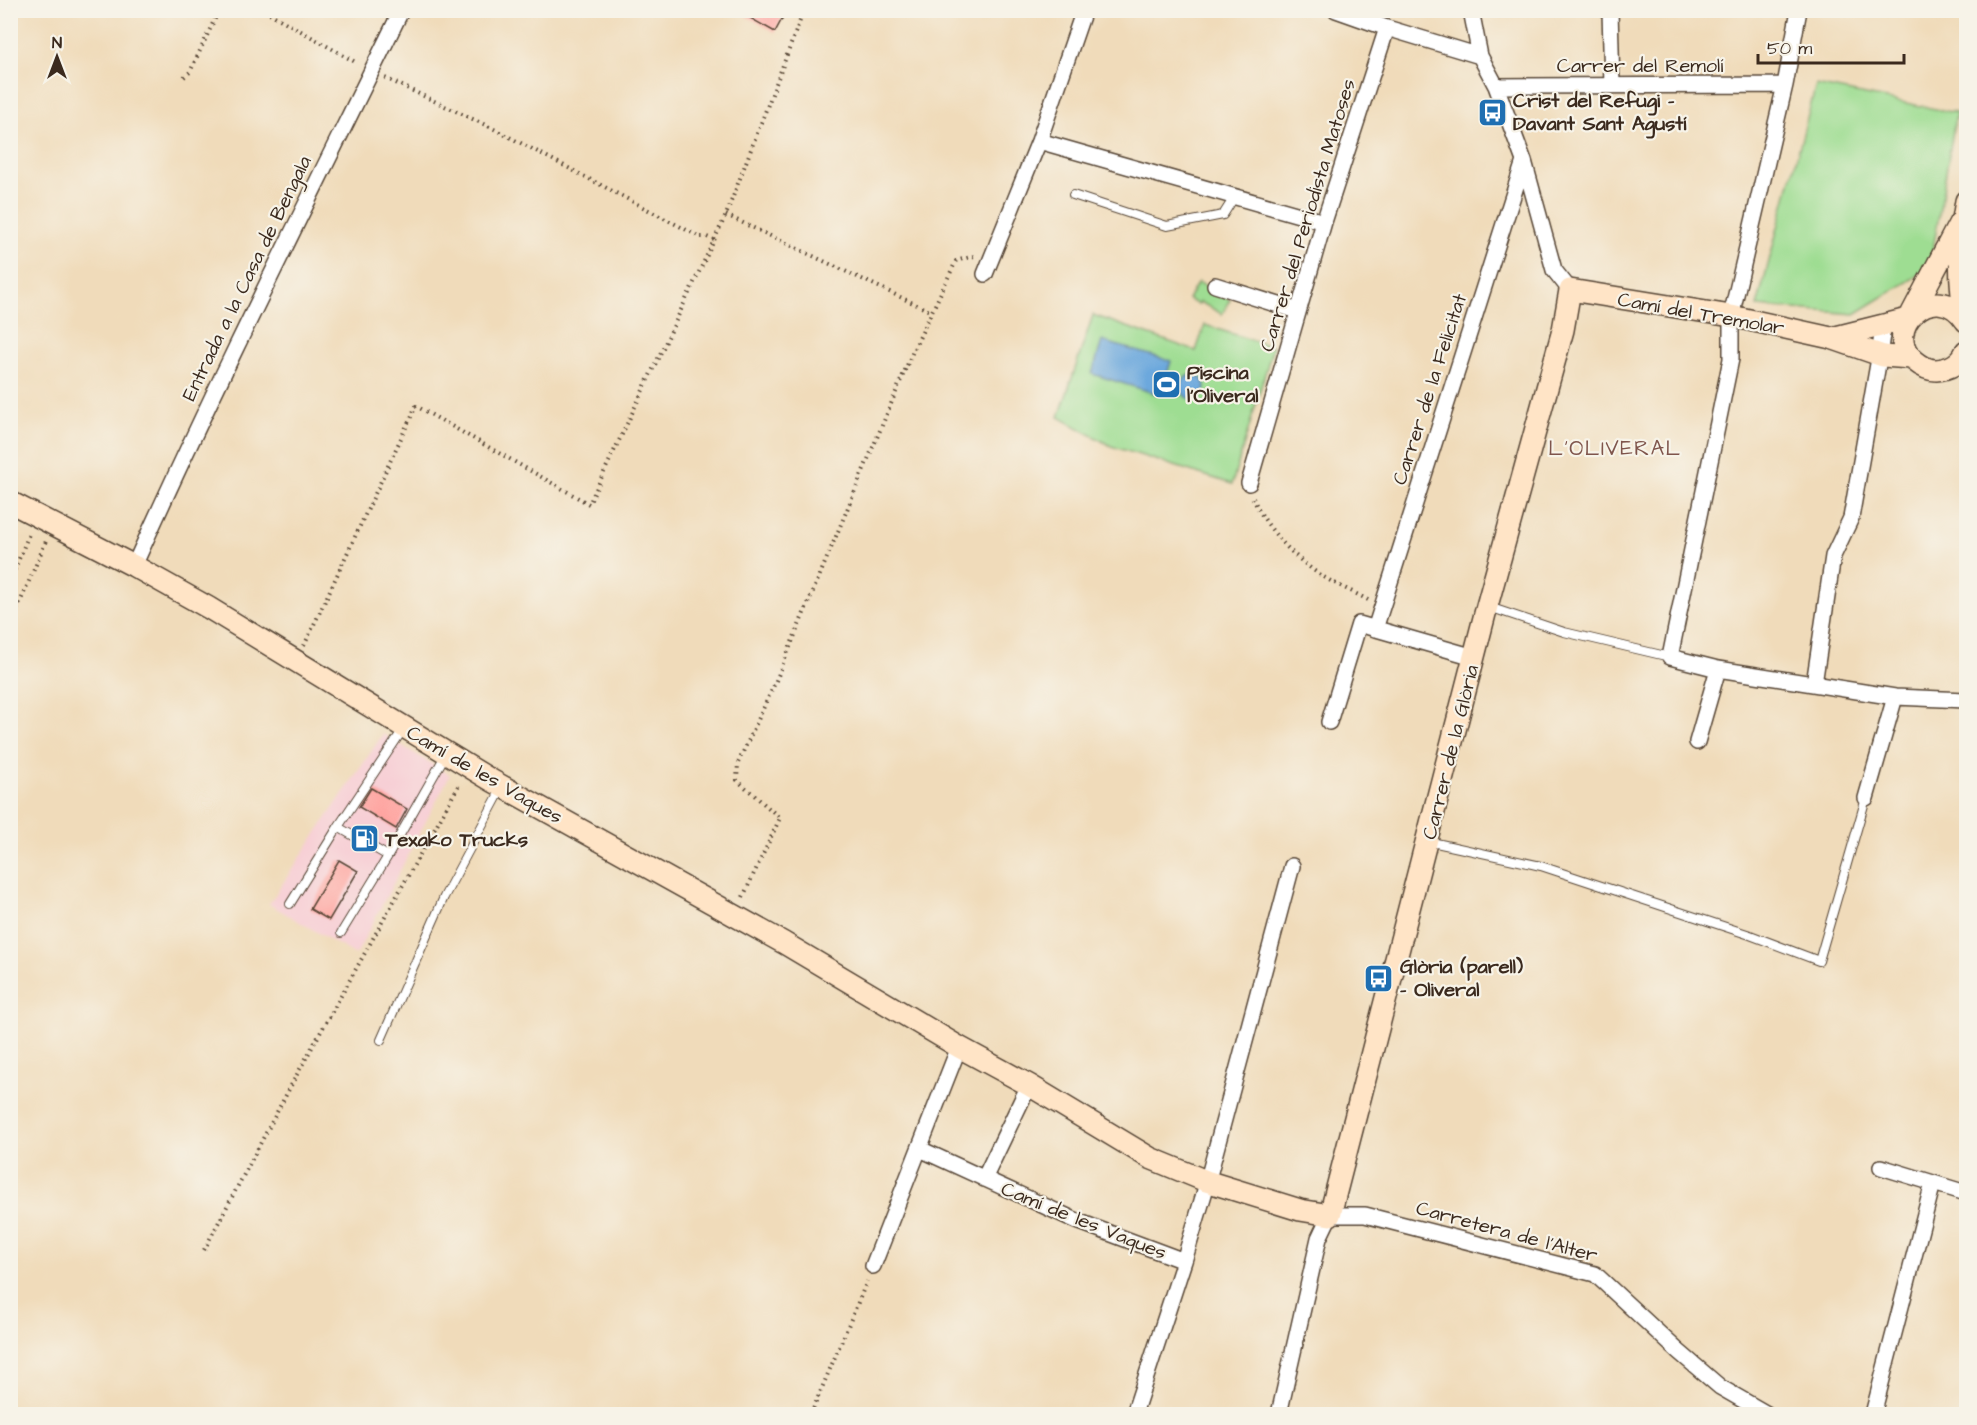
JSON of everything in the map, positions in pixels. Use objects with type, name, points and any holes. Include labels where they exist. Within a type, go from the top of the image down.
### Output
[{"type":"street","points":[[985,274],[1039,141],[1084,10]]},
{"type":"street","points":[[1336,10],[1386,28],[1480,56]]},
{"type":"street","points":[[1471,10],[1480,56],[1496,86],[1524,161],[1554,270],[1570,290]]},
{"type":"street","points":[[1610,10],[1612,86]]},
{"type":"street","points":[[1799,10],[1785,85],[1731,316],[1731,359],[1670,657],[1718,669],[1894,697],[1966,700]]},
{"type":"street","name":"Entrada a la Casa de Bengala","points":[[134,566],[317,178],[400,11]]},
{"type":"street","name":"Carrer del Periodista Matoses","points":[[1250,483],[1324,222],[1386,28]]},
{"type":"street","name":"Carrer del Remolí","points":[[1496,86],[1785,85]]},
{"type":"street","points":[[1039,141],[1324,222]]},
{"type":"street","name":"Carrer de la Felicitat","points":[[1376,629],[1524,161]]},
{"type":"street","points":[[1911,358],[1905,348],[1903,336],[1910,316],[1965,209]]},
{"type":"street","points":[[1965,209],[1960,293],[1966,320]]},
{"type":"street","points":[[1215,285],[1298,310]]},
{"type":"street","name":"Camí del Tremolar","points":[[1570,290],[1731,316],[1831,338],[1879,359],[1911,358],[1921,366],[1933,370],[1945,369]]},
{"type":"street","name":"Carrer de la Glòria","points":[[1330,1215],[1487,606],[1563,330],[1570,290]]},
{"type":"street","name":"Camí del Tremolar","points":[[1831,338],[1882,327],[1910,316],[1922,306],[1934,303],[1947,304],[1958,310],[1966,320]]},
{"type":"street","points":[[1814,684],[1833,556],[1851,518],[1879,359],[1882,327]]},
{"type":"street","points":[[1945,369],[1956,364],[1966,351]]},
{"type":"street","points":[[1945,369],[1966,371]]},
{"type":"street","name":"Camí de les Vaques","points":[[10,502],[134,566],[209,608],[502,786],[734,915],[959,1047],[1029,1085],[1150,1158],[1206,1181],[1300,1210],[1330,1215]]},
{"type":"street","points":[[1329,722],[1359,624],[1474,657]]},
{"type":"street","points":[[1697,742],[1718,669]]},
{"type":"street","points":[[1866,798],[1894,697]]},
{"type":"street","points":[[1134,1414],[1184,1261],[1292,866]]},
{"type":"street","points":[[873,1266],[959,1047]]},
{"type":"street","name":"Camí de les Vaques","points":[[984,1179],[1029,1085]]},
{"type":"street","name":"Camí de les Vaques","points":[[920,1149],[1077,1221],[1184,1261]]},
{"type":"street","points":[[1881,1167],[1966,1193]]},
{"type":"street","points":[[1873,1414],[1933,1183]]},
{"type":"street","points":[[1279,1414],[1319,1238],[1330,1215]]},
{"type":"street","name":"Carretera de l'Alter","points":[[1330,1215],[1365,1215],[1595,1274],[1720,1387],[1767,1414]]},
{"type":"lane","points":[[1073,195],[1167,226],[1223,215],[1235,196]]},
{"type":"lane","points":[[1487,606],[1564,632],[1670,657]]},
{"type":"lane","points":[[290,904],[338,827],[405,728]]},
{"type":"lane","points":[[341,933],[447,753]]},
{"type":"lane","points":[[381,1040],[444,897],[502,786]]},
{"type":"lane","points":[[1427,841],[1541,866],[1750,935],[1819,961],[1866,798]]},
{"type":"lane","points":[[338,827],[388,856]]},
{"type":"path","points":[[184,77],[190,72],[219,10]]},
{"type":"path","points":[[264,10],[371,71],[494,129],[700,237],[714,240]]},
{"type":"path","points":[[296,661],[416,406],[589,504],[726,215],[804,10]]},
{"type":"path","points":[[726,215],[932,312]]},
{"type":"path","points":[[734,915],[780,818],[738,780],[738,763],[775,683],[913,351],[956,261],[995,249]]},
{"type":"path","points":[[1250,483],[1251,493],[1261,517],[1294,554],[1319,574],[1382,607]]},
{"type":"path","points":[[10,626],[54,524]]},
{"type":"path","points":[[10,581],[32,527]]},
{"type":"path","points":[[204,1250],[339,997],[470,766]]},
{"type":"path","points":[[811,1414],[873,1266]]},
{"type":"shaded area","name":"Texako Trucks","points":[[383,734],[450,775],[356,955],[269,904]]},
{"type":"green space","points":[[1816,85],[1956,113],[1930,268],[1855,314],[1757,306]]},
{"type":"green space","points":[[1198,282],[1230,300],[1222,314],[1200,302],[1198,305],[1188,299]]},
{"type":"green space","name":"Piscina l'Oliveral","points":[[1093,315],[1196,351],[1205,325],[1273,347],[1232,484],[1111,446],[1059,417]]},
{"type":"water","points":[[1102,341],[1171,361],[1161,395],[1092,374]]},
{"type":"water","points":[[1193,375],[1202,378],[1205,387],[1202,396],[1193,399],[1184,396],[1181,387],[1184,378]]},
{"type":"building","points":[[736,10],[771,10],[783,17],[775,32]]},
{"type":"building","points":[[371,788],[407,809],[396,829],[359,807]]},
{"type":"building","points":[[339,860],[358,871],[329,920],[310,909]]},
{"type":"place","name":"Crist del Refugi - Davant Sant Agustí","points":[[1492,112]]},
{"type":"place","name":"Piscina l'Oliveral","points":[[1166,384]]},
{"type":"place","name":"Texako Trucks","points":[[364,839]]},
{"type":"place","name":"Glòria (parell) - Oliveral","points":[[1379,978]]},
{"type":"district","name":"L'OLIVERAL","points":[[1615,448]]}]
